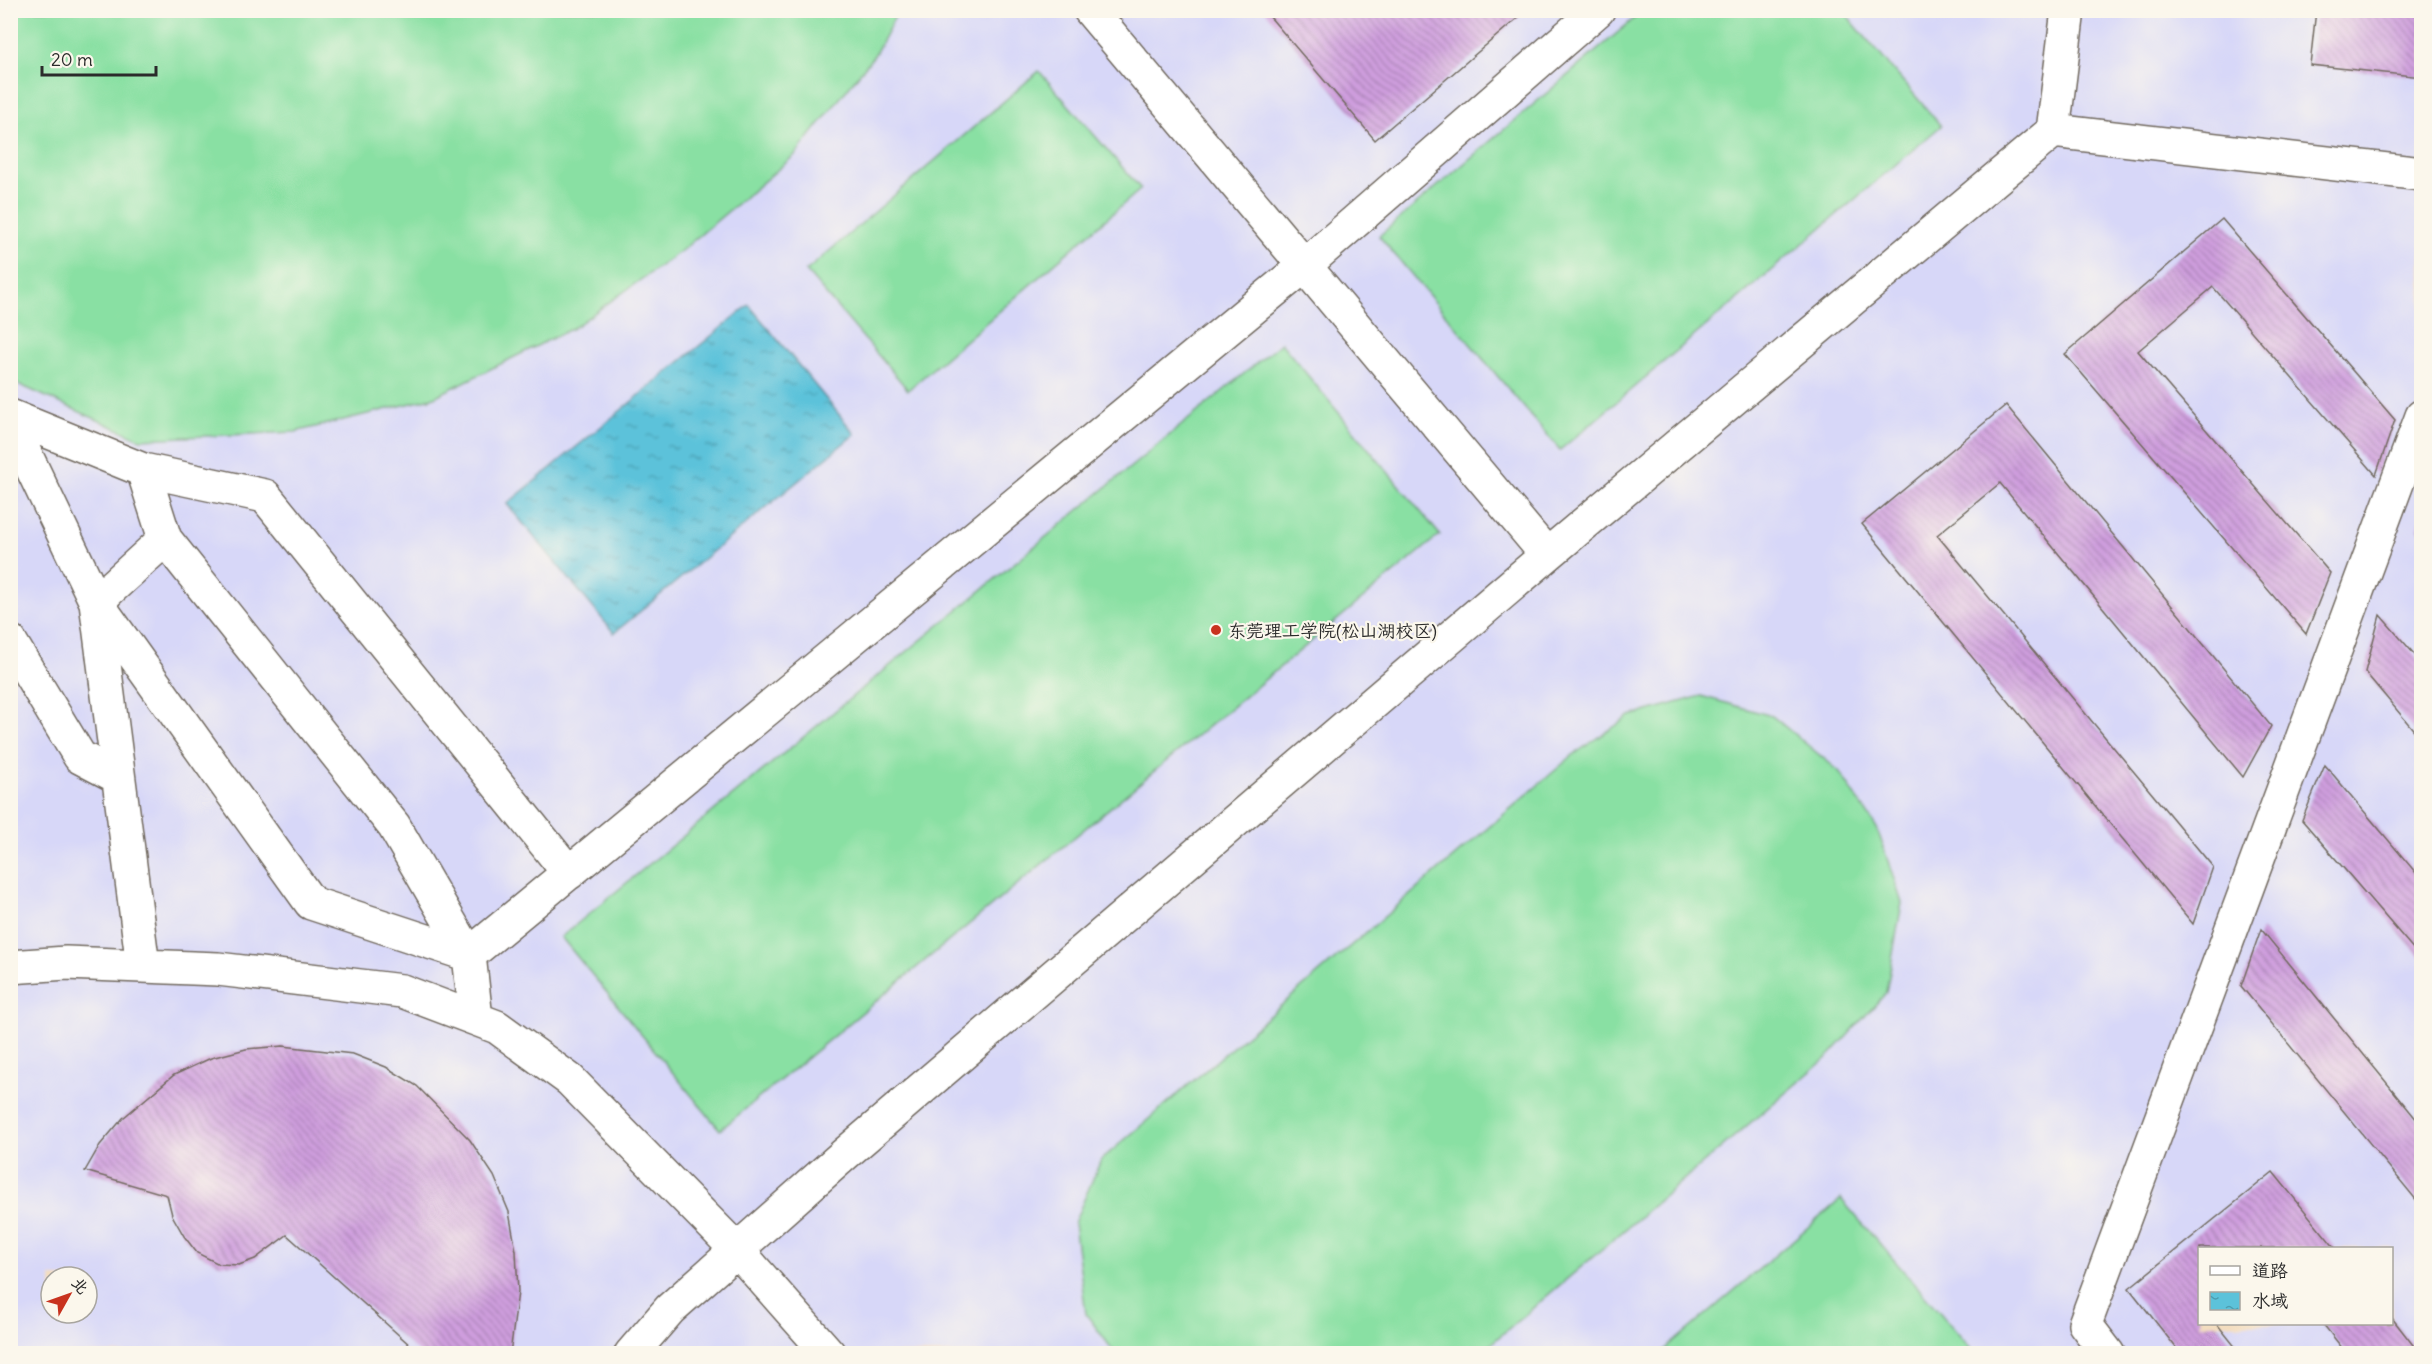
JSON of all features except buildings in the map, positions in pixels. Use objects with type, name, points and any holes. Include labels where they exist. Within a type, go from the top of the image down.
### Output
[{"type":"street","points":[[1090,10],[1547,555]]},
{"type":"street","points":[[469,955],[1304,266],[1598,10]]},
{"type":"street","points":[[631,1353],[670,1309],[845,1154],[1547,555],[2053,131],[2068,10]]},
{"type":"street","points":[[2053,131],[2421,174]]},
{"type":"street","points":[[10,416],[143,470],[265,496],[569,873]]},
{"type":"street","points":[[2108,1353],[2085,1324],[2421,416]]},
{"type":"street","points":[[10,422],[96,602],[311,903],[469,955]]},
{"type":"street","points":[[143,470],[165,539],[394,826],[469,955],[476,1019]]},
{"type":"street","points":[[96,602],[165,539]]},
{"type":"street","points":[[96,602],[143,966]]},
{"type":"street","points":[[10,641],[80,757],[118,777]]},
{"type":"street","points":[[10,967],[66,963],[218,969],[402,991],[497,1027],[570,1080],[737,1250],[829,1353]]},
{"type":"shaded area","name":"东莞理工学院(松山湖校区)","points":[[10,11],[2421,11],[2421,1353],[11,1353]]},
{"type":"green space","points":[[11,10],[898,11],[875,54],[795,155],[681,251],[573,328],[432,398],[295,432],[140,439],[11,381]]},
{"type":"green space","points":[[1643,11],[1843,11],[1941,126],[1560,450],[1379,236]]},
{"type":"green space","points":[[1039,71],[1141,189],[908,390],[806,271]]},
{"type":"green space","points":[[1281,343],[1440,535],[720,1130],[561,937]]},
{"type":"green space","points":[[1701,696],[1772,716],[1839,771],[1877,828],[1902,903],[1886,993],[1830,1055],[1480,1353],[1115,1353],[1086,1314],[1074,1223],[1101,1160],[1573,755],[1630,716]]},
{"type":"green space","points":[[1841,1199],[1975,1353],[1661,1353]]},
{"type":"water","points":[[749,305],[855,434],[614,633],[507,504]]},
{"type":"place","name":"东莞理工学院(松山湖校区)","points":[[1216,630]]}]
